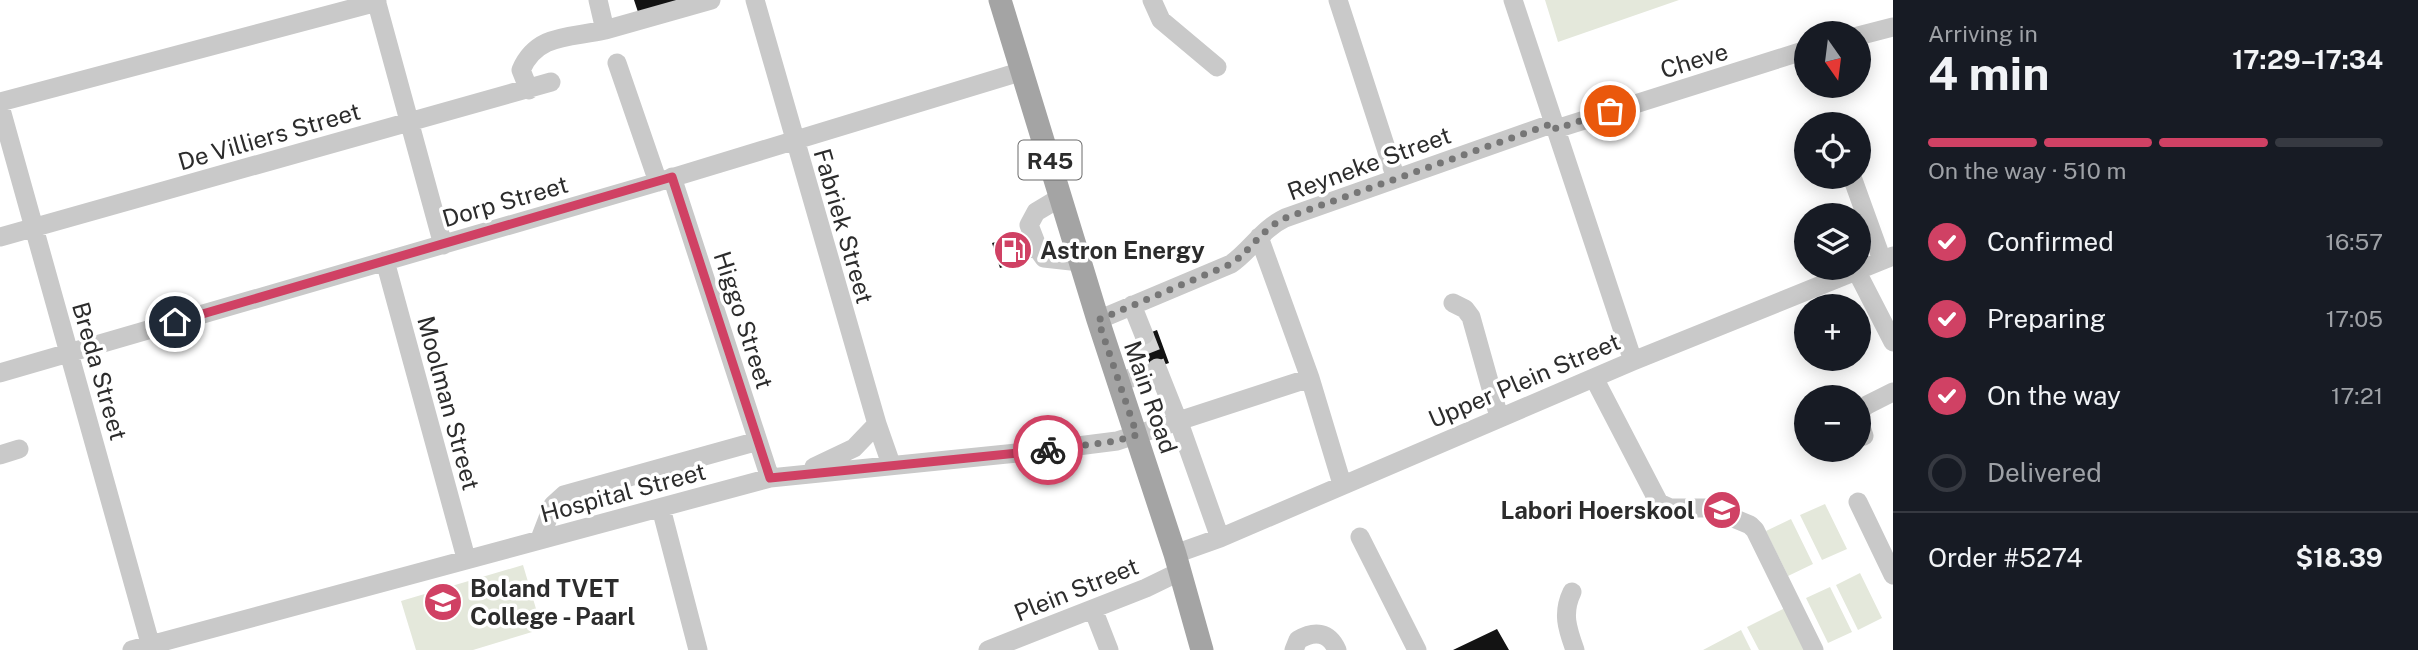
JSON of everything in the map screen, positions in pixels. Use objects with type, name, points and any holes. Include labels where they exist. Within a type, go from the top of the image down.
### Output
[{"type":"main road","name":"Main Road","points":[[1000,0],[1098,320],[1178,562],[1202,650]]},
{"type":"street","points":[[598,0],[605,30]]},
{"type":"street","points":[[528,90],[521,70],[531,52],[554,39],[605,30],[711,0]]},
{"type":"street","name":"Fabriek Street","points":[[755,0],[877,424],[891,464]]},
{"type":"street","points":[[1152,0],[1161,20],[1217,67]]},
{"type":"street","points":[[1338,0],[1396,179]]},
{"type":"street","points":[[1513,0],[1633,361]]},
{"type":"street","points":[[0,104],[377,1],[443,244]]},
{"type":"street","points":[[1871,33],[1893,27]]},
{"type":"street","name":"Cheve","points":[[1555,126],[1794,54]]},
{"type":"street","name":"Higgo Street","points":[[617,63],[665,179],[770,478]]},
{"type":"street","name":"Dorp Street","points":[[0,373],[665,179],[1023,71]]},
{"type":"street","name":"De Villiers Street","points":[[0,237],[551,82]]},
{"type":"street","name":"Breda Street","points":[[0,104],[70,352],[145,648]]},
{"type":"street","name":"Reyneke Street","points":[[1098,320],[1231,264],[1242,257],[1267,229],[1285,218],[1555,126]]},
{"type":"street","points":[[1857,189],[1887,258]]},
{"type":"street","points":[[1061,197],[1036,212],[1029,225],[1044,258],[1080,262]]},
{"type":"street","points":[[1259,237],[1310,378],[1342,484]]},
{"type":"street","name":"Moolman Street","points":[[385,261],[466,558]]},
{"type":"street","name":"Upper Plein Street","points":[[1178,562],[1220,538],[1342,484],[1831,280]]},
{"type":"street","points":[[1861,280],[1893,342]]},
{"type":"street","points":[[1453,303],[1465,309],[1474,324],[1499,417]]},
{"type":"street","points":[[1132,305],[1144,335]]},
{"type":"street","points":[[1118,381],[1157,370],[1178,420],[1220,538]]},
{"type":"street","name":"Hospital Street","points":[[145,648],[466,558],[770,478],[1116,441],[1310,378]]},
{"type":"street","points":[[1594,378],[1659,503],[1670,508],[1698,507],[1720,511],[1755,530],[1814,650]]},
{"type":"street","points":[[1871,403],[1893,392]]},
{"type":"street","points":[[798,474],[854,449],[877,424]]},
{"type":"street","points":[[540,539],[553,505],[564,495],[758,441]]},
{"type":"street","points":[[1858,502],[1893,575]]},
{"type":"street","points":[[661,508],[698,650]]},
{"type":"street","points":[[1360,537],[1417,650]]},
{"type":"street","name":"Plein Street","points":[[988,650],[1146,588],[1178,562]]},
{"type":"street","points":[[1572,592],[1566,605],[1565,619],[1575,650]]},
{"type":"street","points":[[1093,609],[1109,650]]},
{"type":"street","points":[[1294,650],[1298,640],[1320,633],[1332,641],[1337,650]]},
{"type":"shaded area","points":[[1545,0],[1679,0],[1558,42]]},
{"type":"shaded area","points":[[1825,504],[1847,549],[1822,560],[1800,515]]},
{"type":"shaded area","points":[[1791,519],[1813,564],[1788,576],[1766,531]]},
{"type":"shaded area","points":[[523,565],[542,629],[473,650],[416,650],[401,601]]},
{"type":"shaded area","points":[[1860,573],[1882,618],[1858,630],[1836,585]]},
{"type":"shaded area","points":[[1830,587],[1852,632],[1828,643],[1806,598]]},
{"type":"shaded area","points":[[1785,608],[1807,650],[1759,650],[1747,627]]},
{"type":"shaded area","points":[[1741,630],[1751,650],[1703,650]]},
{"type":"building","points":[[634,0],[679,0],[638,12]]},
{"type":"building","points":[[1026,233],[1033,257],[1000,268],[992,243]]},
{"type":"building","points":[[1157,330],[1169,363],[1152,369],[1139,337]]},
{"type":"building","points":[[1497,629],[1509,650],[1453,650]]},
{"type":"tunnel","points":[[1144,335],[1157,368]]},
{"type":"way so far","points":[[1048,450],[1116,441],[1137,435],[1098,320],[1231,264],[1242,257],[1267,229],[1285,218],[1554,123],[1556,129],[1610,111]]},
{"type":"place","name":"Astron Energy","points":[[1013,250]]},
{"type":"place","name":"Labori Hoerskool","points":[[1722,510]]},
{"type":"place","name":"Boland TVET College - Paarl","points":[[443,602]]},
{"type":"route","points":[[175,322],[672,177],[770,478],[1048,450]]}]
